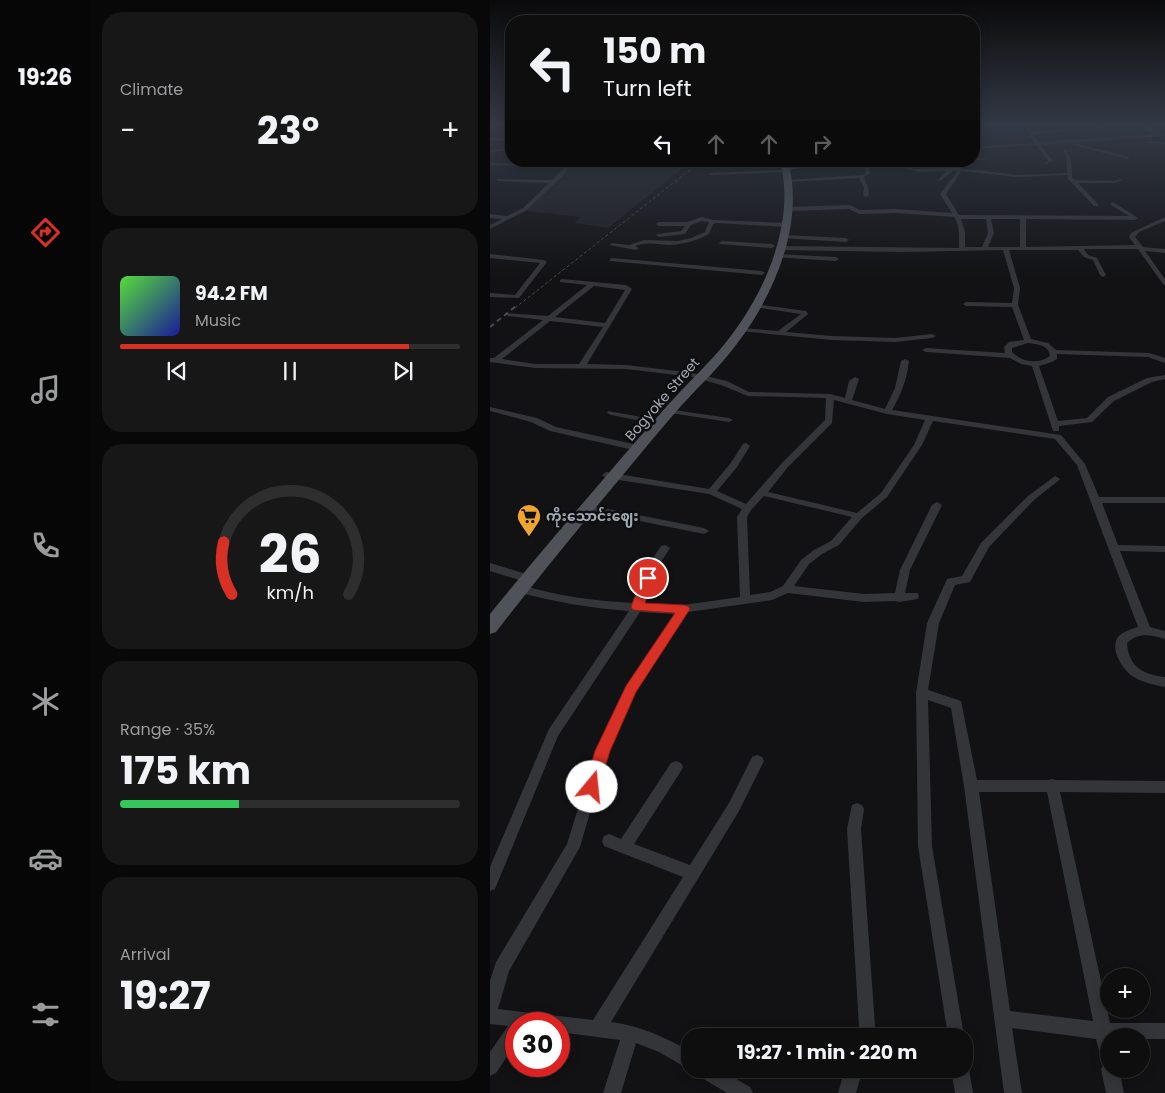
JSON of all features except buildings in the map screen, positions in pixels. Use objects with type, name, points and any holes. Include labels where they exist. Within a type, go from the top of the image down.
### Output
[{"type":"main road","name":"Bogyoke Street","points":[[490,627],[522,581],[634,447],[652,421],[742,330],[755,306],[789,209],[785,175]]},
{"type":"main road","name":"Bogyoke Street","points":[[634,447],[670,411],[747,309],[779,239],[785,196],[785,175]]},
{"type":"main road","name":"Bogyoke Street","points":[[490,611],[522,581],[588,508],[610,476]]},
{"type":"street","points":[[490,227],[525,209],[561,175]]},
{"type":"street","points":[[846,175],[864,175]]},
{"type":"street","points":[[940,180],[947,175]]},
{"type":"street","points":[[958,175],[943,194],[956,216],[962,232],[962,249]]},
{"type":"street","points":[[996,175],[1036,175]]},
{"type":"street","points":[[1070,175],[1096,205]]},
{"type":"street","points":[[861,176],[866,187],[866,194]]},
{"type":"street","points":[[498,180],[554,182]]},
{"type":"street","points":[[1074,182],[1095,180],[1114,182],[1120,180]]},
{"type":"street","points":[[789,209],[850,207],[859,212],[896,211],[956,216],[1135,218],[1113,204]]},
{"type":"street","points":[[490,216],[509,218]]},
{"type":"street","points":[[984,249],[991,238],[992,231],[988,217]]},
{"type":"street","points":[[1023,218],[1023,248]]},
{"type":"street","points":[[658,224],[689,223],[702,219],[779,239],[836,259]]},
{"type":"street","points":[[1165,219],[1133,234],[1133,240],[1165,283]]},
{"type":"street","points":[[630,247],[639,242],[668,243],[691,240],[707,233],[713,222]]},
{"type":"street","points":[[659,235],[683,233],[689,223]]},
{"type":"street","points":[[779,239],[962,249],[1140,248],[1165,251]]},
{"type":"street","points":[[722,243],[779,239],[846,240]]},
{"type":"street","points":[[612,245],[667,249]]},
{"type":"street","points":[[1079,248],[1086,256],[1095,259],[1104,275]]},
{"type":"street","points":[[1006,249],[1016,288],[1015,305],[1028,341]]},
{"type":"street","points":[[490,256],[544,262],[517,296],[490,296]]},
{"type":"street","points":[[612,260],[762,273]]},
{"type":"street","points":[[562,281],[626,287],[630,289],[582,366]]},
{"type":"street","points":[[492,361],[593,284]]},
{"type":"street","points":[[966,304],[1015,305]]},
{"type":"street","points":[[755,306],[804,312],[803,316],[779,334]]},
{"type":"street","points":[[508,314],[546,320],[606,325]]},
{"type":"street","points":[[742,330],[816,338],[895,340],[932,336]]},
{"type":"street","points":[[1055,352],[1051,360],[1035,364],[1017,360],[1008,352],[1008,347],[1012,344],[1028,341],[1045,344],[1055,352],[1149,356],[1165,361]]},
{"type":"street","points":[[926,350],[1011,356]]},
{"type":"street","points":[[492,361],[535,366],[626,367],[697,376],[724,383],[748,394],[830,396],[887,412],[1058,437]]},
{"type":"street","points":[[887,412],[897,396],[905,361]]},
{"type":"street","points":[[1035,364],[1058,437],[1081,464],[1145,630]]},
{"type":"street","points":[[1054,424],[1089,420],[1111,399],[1150,380],[1165,377]]},
{"type":"street","points":[[848,400],[855,379]]},
{"type":"street","points":[[745,600],[742,517],[746,508],[829,421],[830,396]]},
{"type":"street","points":[[490,409],[534,420],[553,429],[634,447]]},
{"type":"street","points":[[670,411],[729,420]]},
{"type":"street","points":[[611,414],[652,421]]},
{"type":"street","points":[[490,567],[522,581],[553,598],[601,605],[684,609],[772,596],[787,589],[805,562],[834,543],[859,516],[884,495],[918,445],[930,418]]},
{"type":"street","points":[[711,492],[734,465],[746,446]]},
{"type":"street","points":[[610,476],[711,492],[746,508]]},
{"type":"street","points":[[955,1028],[925,846],[922,694],[933,623],[951,582],[966,579],[985,545],[1031,498],[1055,479]]},
{"type":"street","points":[[762,493],[859,516]]},
{"type":"street","points":[[1096,500],[1165,500]]},
{"type":"street","points":[[899,598],[905,570],[937,505]]},
{"type":"street","points":[[588,508],[704,531]]},
{"type":"street","points":[[490,884],[553,733],[637,607],[654,564],[665,548]]},
{"type":"street","points":[[1114,548],[1165,549]]},
{"type":"street","points":[[787,589],[864,598],[914,596]]},
{"type":"street","points":[[490,1007],[502,968],[573,847],[602,751],[630,690],[684,609]]},
{"type":"street","points":[[1165,635],[1145,630],[1130,633],[1121,642],[1121,655],[1130,668],[1146,679],[1165,683]]},
{"type":"street","points":[[922,694],[957,705],[971,786],[1013,1093]]},
{"type":"street","points":[[597,1028],[691,873],[734,807],[757,761]]},
{"type":"street","points":[[624,847],[676,767]]},
{"type":"street","points":[[1052,785],[1102,1028]]},
{"type":"street","points":[[971,786],[1165,787]]},
{"type":"street","points":[[856,809],[854,829],[866,1028]]},
{"type":"street","points":[[610,841],[691,873]]},
{"type":"street","points":[[490,1016],[505,1020]]},
{"type":"street","points":[[1003,1018],[1100,1031]]},
{"type":"street","points":[[570,1025],[631,1033],[664,1046],[681,1056]]},
{"type":"street","points":[[1150,1031],[1165,1031]]},
{"type":"street","points":[[612,1093],[631,1033]]},
{"type":"street","points":[[490,1067],[505,1046]]},
{"type":"street","points":[[718,1078],[744,1093]]},
{"type":"street","points":[[847,1093],[851,1078]]},
{"type":"street","points":[[962,1078],[964,1093]]},
{"type":"street","points":[[1112,1078],[1115,1093]]},
{"type":"shaded area","points":[[565,175],[674,175],[608,228],[574,223],[581,217],[526,211]]},
{"type":"railway","points":[[515,308],[683,175]]},
{"type":"railway","points":[[490,327],[516,306]]},
{"type":"place","name":"ကိုးသောင်းဈေး","points":[[529,537]]},
{"type":"route","points":[[592,787],[602,751],[630,690],[684,609],[637,607],[648,578]]}]
